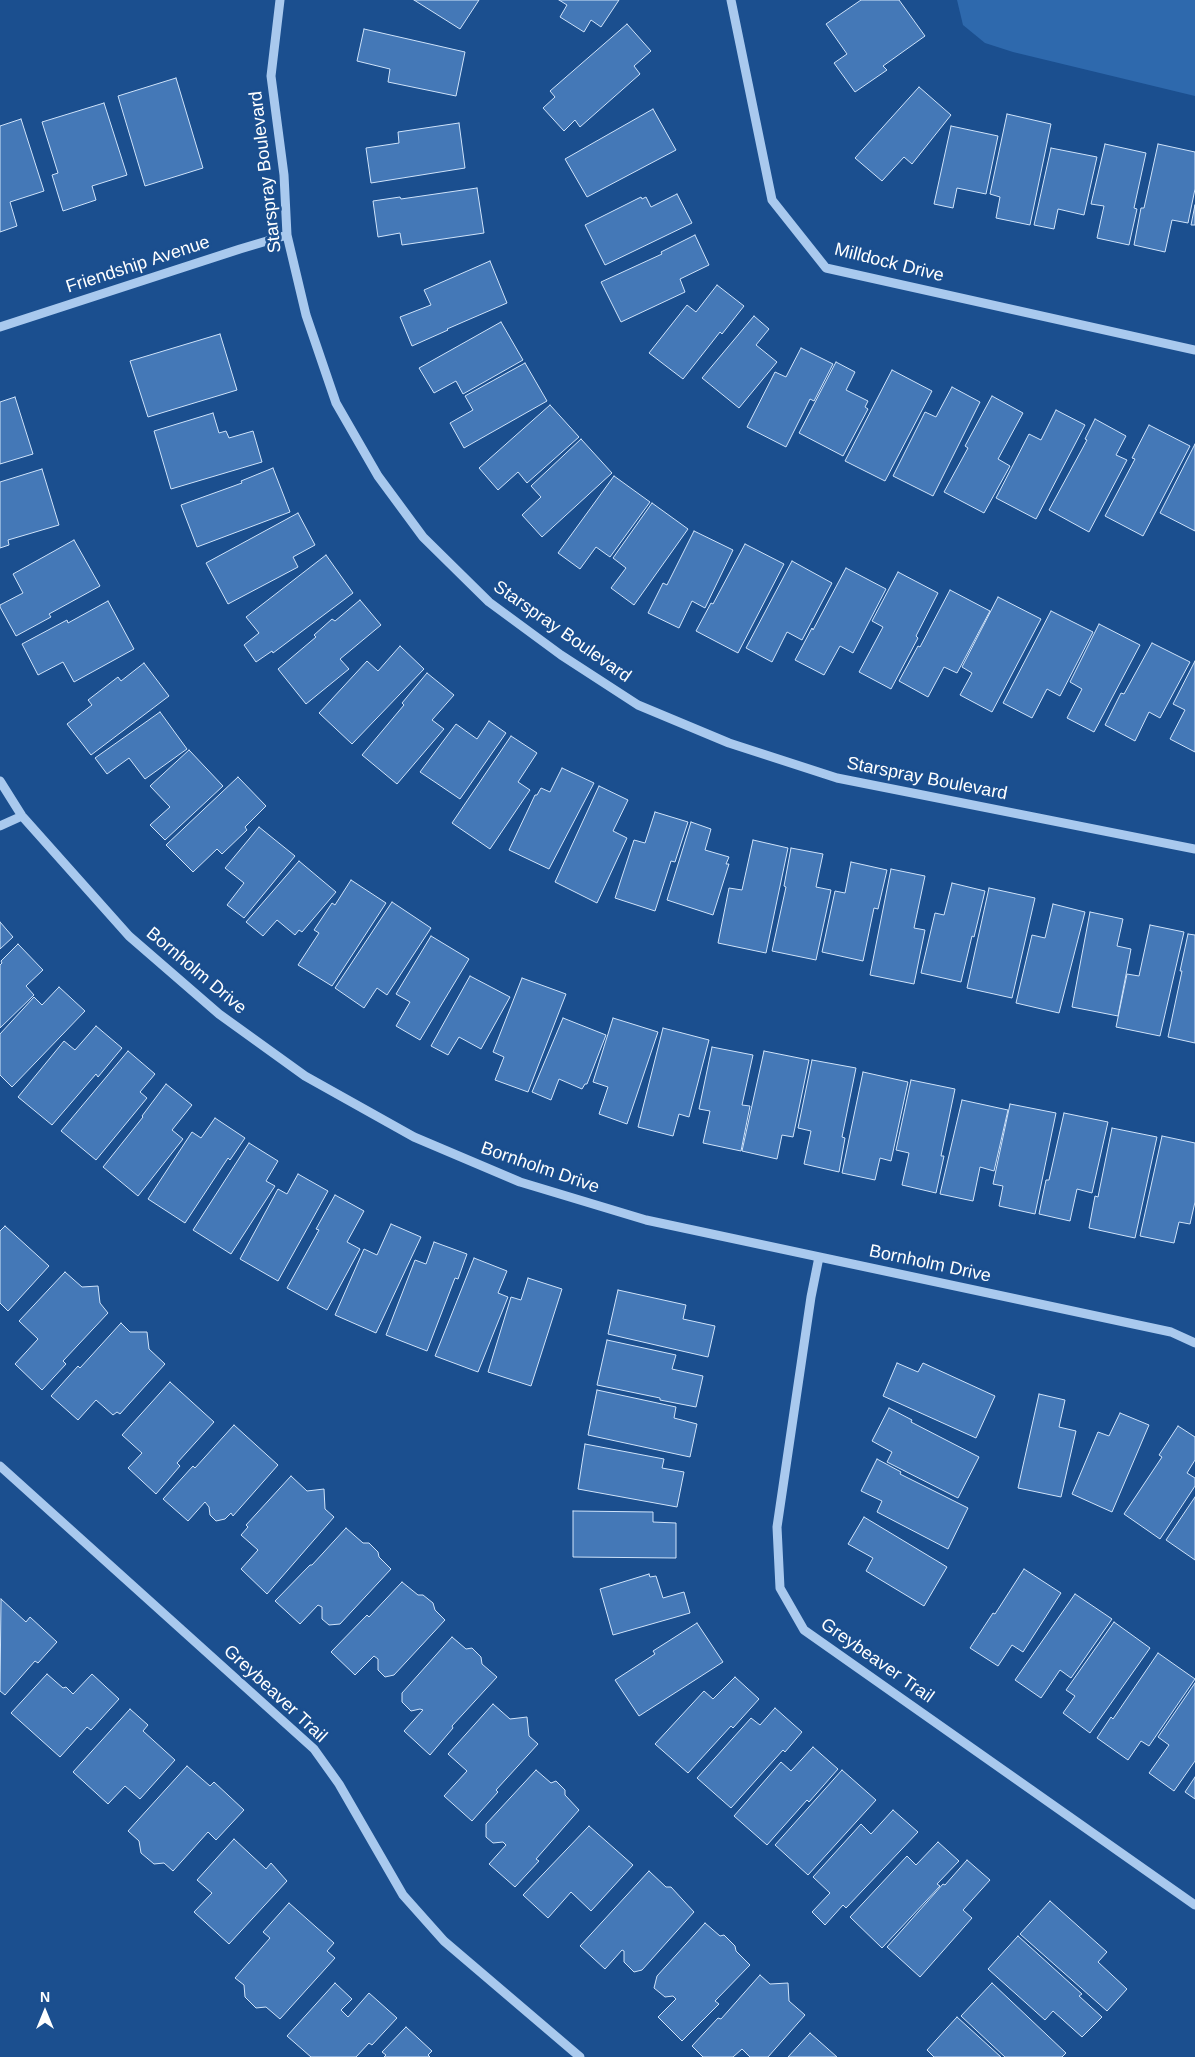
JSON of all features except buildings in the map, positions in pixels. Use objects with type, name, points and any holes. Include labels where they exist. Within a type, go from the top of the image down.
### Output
[{"type":"street","name":"Starspray Boulevard","points":[[280,0],[271,76],[284,175],[287,235],[306,315],[336,403],[378,476],[424,537],[489,602],[561,655],[638,705],[730,743],[837,778],[1195,849]]},
{"type":"street","name":"Milldock Drive","points":[[731,0],[772,200],[826,268],[1195,350]]},
{"type":"street","name":"Friendship Avenue","points":[[0,327],[240,248],[287,235]]},
{"type":"street","name":"Bornholm Drive","points":[[0,780],[22,816],[130,936],[219,1014],[305,1076],[405,1132],[520,1182],[628,1215],[1171,1332],[1195,1344]]},
{"type":"street","points":[[0,826],[22,816]]},
{"type":"street","name":"Greybeaver Trail","points":[[819,1257],[811,1297],[777,1527],[780,1588],[804,1630],[1195,1905]]},
{"type":"street","name":"Greybeaver Trail","points":[[0,1466],[314,1749],[339,1784],[403,1895],[444,1941],[580,2057]]},
{"type":"shaded area","points":[[957,0],[1195,0],[1195,96],[1013,52],[985,43],[963,25]]}]
